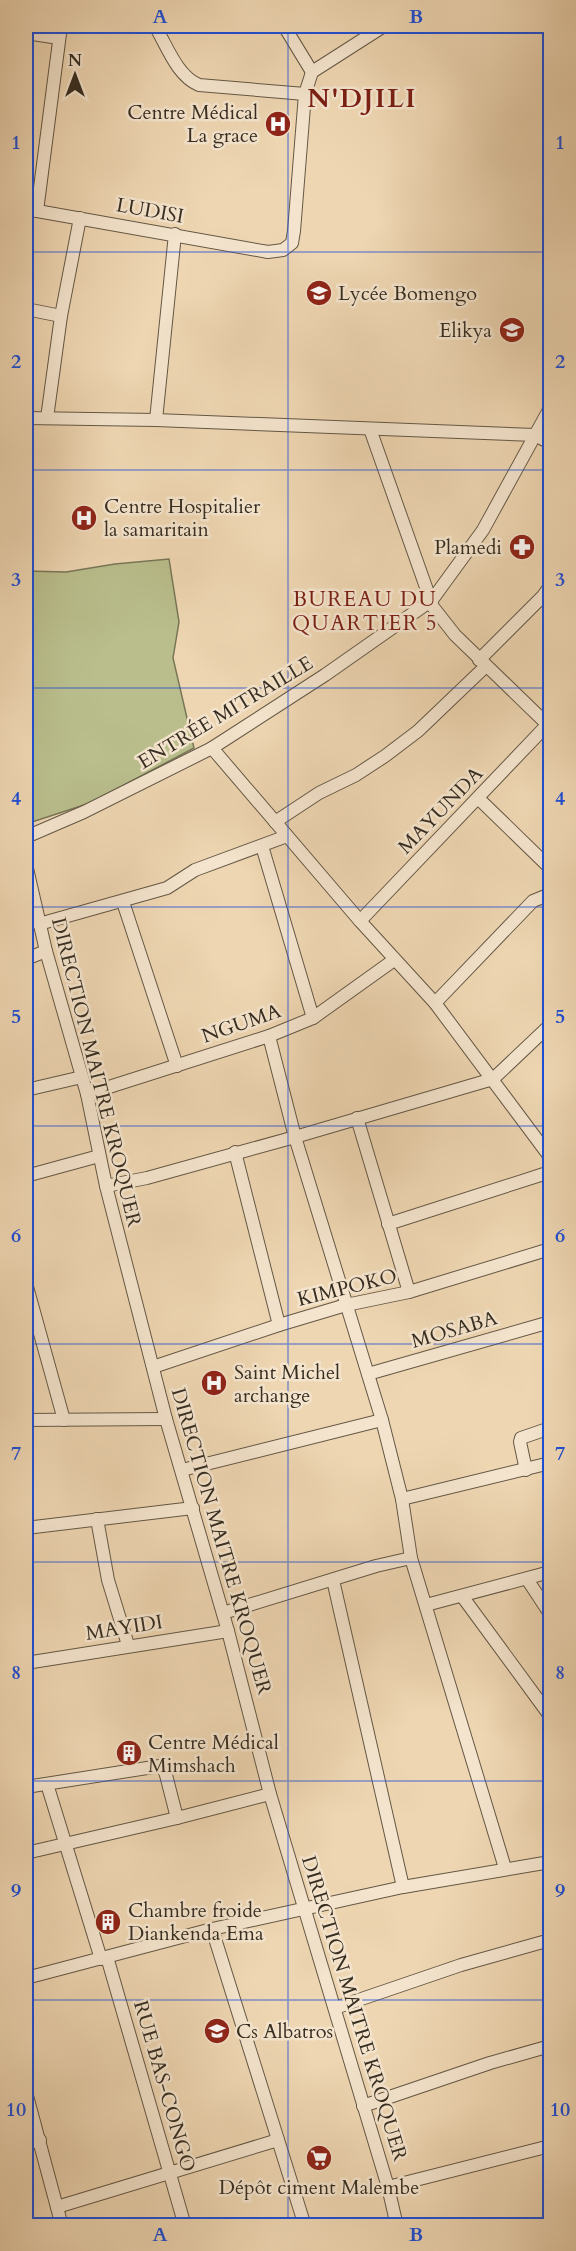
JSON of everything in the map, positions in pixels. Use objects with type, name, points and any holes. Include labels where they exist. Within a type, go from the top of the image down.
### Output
[{"type":"street","points":[[155,26],[183,74],[190,81],[199,85],[305,94],[312,72],[384,26]]},
{"type":"street","points":[[284,26],[312,72]]},
{"type":"street","points":[[26,33],[60,32],[31,210]]},
{"type":"street","name":"LUDISI","points":[[31,210],[268,252],[283,250],[292,243],[305,94]]},
{"type":"street","points":[[47,418],[61,316],[80,218]]},
{"type":"street","points":[[156,420],[175,234]]},
{"type":"street","points":[[26,309],[61,316]]},
{"type":"street","name":"ENTRÉE MITRAILLE","points":[[26,837],[84,812],[212,747],[325,675],[432,600],[483,530],[550,408]]},
{"type":"street","points":[[26,418],[156,420],[535,435],[550,443]]},
{"type":"street","points":[[370,429],[433,607],[446,626],[549,725]]},
{"type":"street","points":[[275,822],[319,793],[356,775],[418,730],[483,663],[543,596],[550,585]]},
{"type":"street","name":"MAYUNDA","points":[[360,921],[549,725]]},
{"type":"street","points":[[212,747],[360,921],[435,1003],[493,1078],[550,1158]]},
{"type":"street","points":[[478,798],[550,868]]},
{"type":"street","points":[[39,924],[167,888],[195,870],[287,836]]},
{"type":"street","points":[[262,846],[313,1018]]},
{"type":"street","name":"DIRECTION MAITRE KROQUER","points":[[26,864],[46,951],[87,1094],[106,1186],[166,1419],[228,1631],[270,1794],[388,2187],[397,2226]]},
{"type":"street","points":[[435,1003],[533,901],[550,894]]},
{"type":"street","points":[[123,902],[177,1066]]},
{"type":"street","points":[[26,958],[46,951]]},
{"type":"street","name":"NGUMA","points":[[87,1094],[268,1036],[313,1018],[394,960]]},
{"type":"street","points":[[106,1186],[147,1178],[295,1137],[493,1078],[550,1025]]},
{"type":"street","points":[[268,1036],[295,1137],[382,1420],[402,1499],[411,1558],[505,1868]]},
{"type":"street","points":[[26,1090],[82,1077]]},
{"type":"street","points":[[357,1118],[409,1292]]},
{"type":"street","points":[[235,1152],[279,1325]]},
{"type":"street","points":[[26,1176],[99,1156]]},
{"type":"street","points":[[388,1224],[550,1172]]},
{"type":"street","name":"KIMPOKO","points":[[153,1367],[346,1305],[409,1292],[550,1249]]},
{"type":"street","points":[[26,1283],[64,1420]]},
{"type":"street","name":"MOSABA","points":[[368,1374],[550,1322]]},
{"type":"street","points":[[26,1420],[166,1419]]},
{"type":"street","points":[[182,1470],[382,1420]]},
{"type":"street","points":[[526,1470],[520,1442],[522,1438],[550,1428]]},
{"type":"street","points":[[402,1499],[550,1463]]},
{"type":"street","points":[[26,1528],[193,1508]]},
{"type":"street","points":[[97,1519],[108,1580],[128,1645]]},
{"type":"street","points":[[223,1613],[411,1558]]},
{"type":"street","points":[[426,1605],[550,1572]]},
{"type":"street","points":[[527,1579],[550,1614]]},
{"type":"street","points":[[333,1580],[403,1887]]},
{"type":"street","points":[[462,1596],[550,1716]]},
{"type":"street","name":"MAYIDI","points":[[26,1663],[128,1645],[228,1631]]},
{"type":"street","points":[[26,1787],[160,1766],[166,1775],[177,1818]]},
{"type":"street","name":"RUE BAS-CONGO","points":[[47,1785],[104,1958],[185,2226]]},
{"type":"street","points":[[26,1853],[270,1794]]},
{"type":"street","points":[[26,1978],[212,1929],[403,1887],[550,1862]]},
{"type":"street","points":[[212,1929],[305,2226]]},
{"type":"street","points":[[334,2008],[460,1965],[550,1940]]},
{"type":"street","points":[[363,2106],[490,2063],[550,2046]]},
{"type":"street","points":[[26,2092],[62,2226]]},
{"type":"street","points":[[26,2144],[40,2140]]},
{"type":"street","points":[[57,2207],[278,2140]]},
{"type":"street","points":[[388,2187],[550,2146]]},
{"type":"green space","points":[[169,559],[179,622],[173,658],[194,748],[90,803],[26,824],[26,571],[66,572],[115,564]]},
{"type":"place","name":"Centre Médical La grace","points":[[278,124]]},
{"type":"place","name":"Lycée Bomengo","points":[[319,293]]},
{"type":"place","name":"Elikya","points":[[512,330]]},
{"type":"place","name":"Centre Hospitalier la samaritain","points":[[84,518]]},
{"type":"place","name":"Plamedi","points":[[522,547]]},
{"type":"place","name":"Saint Michel archange","points":[[214,1383]]},
{"type":"place","name":"Centre Médical Mimshach","points":[[129,1753]]},
{"type":"place","name":"Chambre froide Diankenda Ema","points":[[108,1922]]},
{"type":"place","name":"Cs Albatros","points":[[217,2031]]},
{"type":"place","name":"Dépôt ciment Malembe","points":[[319,2158]]},
{"type":"district","name":"N'DJILI","points":[[362,98]]},
{"type":"district","name":"BUREAU DU QUARTIER 5","points":[[365,611]]}]
